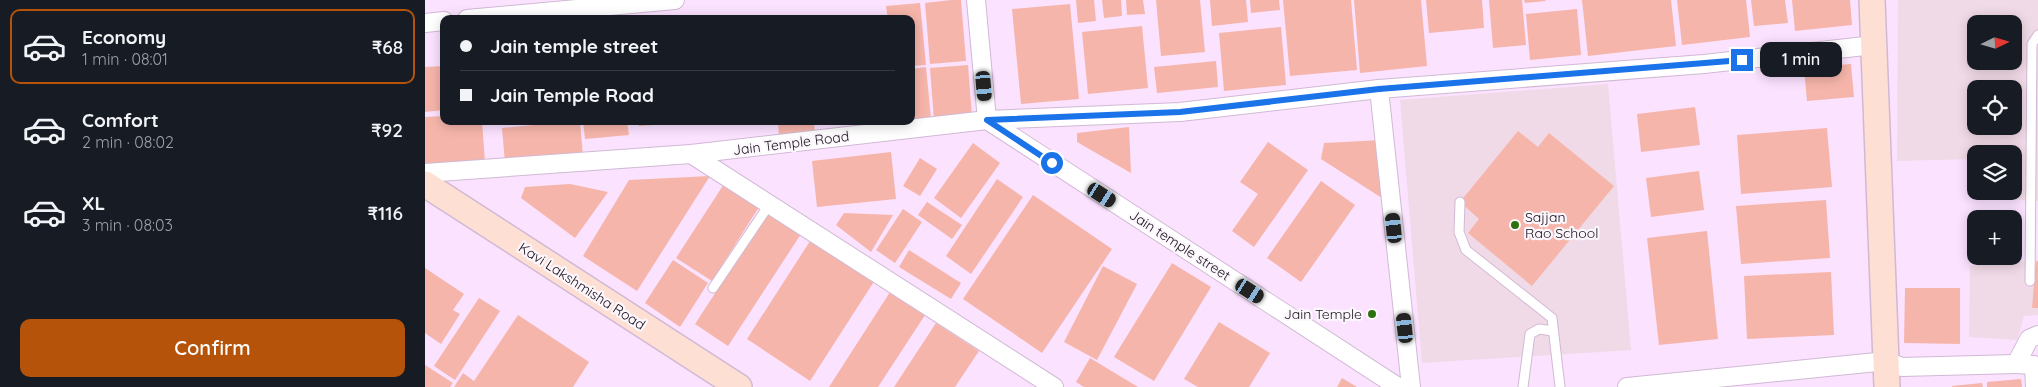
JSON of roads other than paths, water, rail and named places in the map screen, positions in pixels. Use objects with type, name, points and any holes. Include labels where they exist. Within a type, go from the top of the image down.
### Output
[{"type":"street","points":[[511,15],[675,0]]},
{"type":"street","points":[[976,0],[987,120]]},
{"type":"street","points":[[1872,0],[1887,387]]},
{"type":"street","points":[[425,23],[440,21]]},
{"type":"street","name":"Jain Temple Road","points":[[425,173],[691,154],[987,120],[1180,112],[1379,89],[1704,64],[1874,44]]},
{"type":"street","points":[[1379,89],[1411,387]]},
{"type":"street","name":"Jain temple street","points":[[987,120],[1398,387]]},
{"type":"street","points":[[691,154],[1054,387]]},
{"type":"street","name":"Kavi Lakshmisha Road","points":[[425,184],[739,387]]},
{"type":"street","points":[[2016,364],[2029,339],[2038,335]]},
{"type":"street","points":[[1627,387],[1715,383],[1887,361],[1902,367],[2016,364],[2036,366],[2035,387]]},
{"type":"lane","points":[[2030,280],[2032,44],[2038,35]]},
{"type":"lane","points":[[1460,202],[1459,232],[1466,250],[1552,318],[1560,387]]},
{"type":"lane","points":[[713,288],[769,204]]},
{"type":"lane","points":[[1523,387],[1530,334],[1539,329],[1553,331]]},
{"type":"place","name":"Sajjan Rao School","points":[[1515,225]]},
{"type":"place","name":"Jain Temple","points":[[1372,314]]}]
